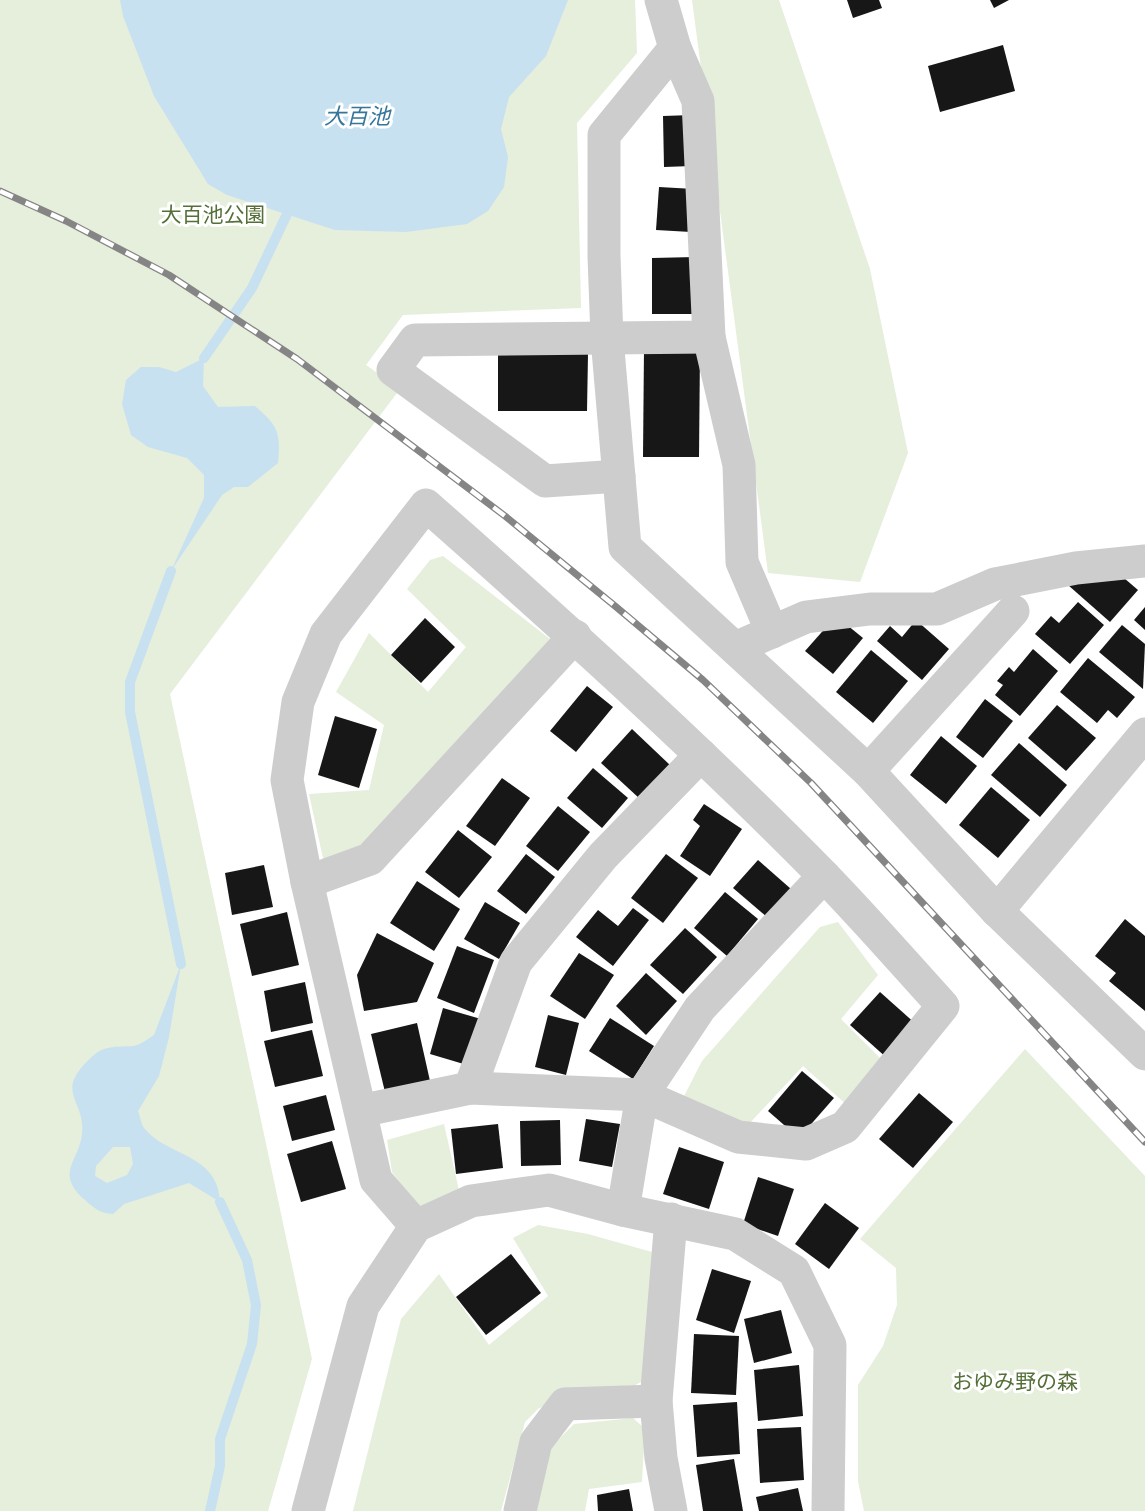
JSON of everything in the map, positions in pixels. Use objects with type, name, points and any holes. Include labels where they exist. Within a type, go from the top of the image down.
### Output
[{"type":"street","points":[[661,0],[675,48],[698,101],[709,337],[739,465],[742,562],[772,632]]},
{"type":"street","points":[[675,48],[604,135],[607,338],[625,547],[868,771],[997,911],[1144,1052]]},
{"type":"street","points":[[619,476],[545,482],[393,369],[416,340],[709,337]]},
{"type":"street","points":[[360,1111],[470,1088],[642,1095],[738,1137],[806,1144],[845,1127],[943,1006],[824,876],[701,755],[575,636],[426,505],[326,634],[298,702],[287,780],[307,882],[360,1111],[376,1180],[416,1226]]},
{"type":"street","points":[[735,648],[806,617],[870,609],[937,609],[995,584],[1076,568],[1145,561]]},
{"type":"street","points":[[868,771],[1013,611]]},
{"type":"street","points":[[307,882],[370,859],[575,636]]},
{"type":"street","points":[[997,911],[1145,734]]},
{"type":"street","points":[[470,1088],[516,962],[603,856],[701,755]]},
{"type":"street","points":[[623,1210],[642,1095],[700,1008],[824,876]]},
{"type":"street","points":[[308,1511],[363,1306],[416,1226],[471,1201],[549,1190],[623,1210],[735,1234],[794,1271],[830,1345],[828,1511]]},
{"type":"street","points":[[671,1219],[656,1401],[661,1458],[671,1511]]},
{"type":"street","points":[[520,1511],[536,1442],[565,1404],[656,1401]]},
{"type":"green space","name":"大百池公園","points":[[0,0],[635,0],[637,53],[577,123],[581,308],[403,315],[366,365],[400,389],[170,694],[312,1359],[268,1511],[0,1511]]},
{"type":"green space","points":[[692,0],[779,0],[870,269],[908,453],[860,582],[768,573]]},
{"type":"green space","points":[[443,556],[550,639],[379,850],[326,872],[309,794],[369,790],[384,725],[336,692],[369,633],[428,692],[466,647],[407,589],[430,560]]},
{"type":"green space","points":[[838,922],[878,975],[841,1019],[894,1072],[857,1114],[803,1066],[748,1125],[681,1102],[702,1061],[820,927]]},
{"type":"green space","name":"おゆみ野の森","points":[[1025,1049],[1145,1176],[1145,1511],[864,1511],[858,1481],[858,1385],[883,1346],[897,1305],[896,1268],[860,1239]]},
{"type":"green space","points":[[444,1124],[463,1208],[422,1213],[392,1172],[387,1140]]},
{"type":"green space","points":[[538,1225],[588,1234],[652,1252],[644,1380],[634,1386],[576,1389],[538,1409],[525,1422],[501,1511],[353,1511],[401,1319],[439,1274],[489,1345],[548,1296],[513,1238]]},
{"type":"green space","points":[[633,1418],[645,1429],[642,1482],[589,1489],[585,1511],[533,1511],[546,1452],[574,1424]]},
{"type":"water","name":"大百池","points":[[120,0],[568,0],[546,56],[509,97],[501,129],[508,157],[504,187],[488,211],[467,224],[406,232],[335,230],[227,195],[208,184],[154,96],[123,16]]},
{"type":"water","points":[[204,358],[203,386],[218,407],[255,406],[269,419],[278,437],[278,463],[248,487],[234,487],[222,495],[171,571],[204,498],[204,475],[187,458],[148,447],[131,435],[122,404],[126,380],[141,367],[159,367],[176,372]]},
{"type":"water","points":[[181,964],[169,1037],[159,1076],[138,1111],[143,1126],[154,1137],[201,1165],[211,1174],[217,1186],[220,1202],[189,1183],[124,1204],[113,1214],[105,1213],[85,1200],[71,1182],[71,1167],[82,1134],[80,1112],[72,1087],[81,1068],[98,1052],[113,1047],[136,1045],[154,1035]],"holes":[[[113,1147],[130,1147],[133,1164],[127,1175],[107,1183],[95,1176],[96,1166]]]},
{"type":"building","points":[[847,0],[879,0],[882,8],[853,18]]},
{"type":"building","points":[[990,0],[1009,0],[994,8]]},
{"type":"building","points":[[1003,45],[1015,91],[940,112],[928,66]]},
{"type":"building","points":[[692,115],[692,166],[664,167],[663,116]]},
{"type":"building","points":[[659,187],[694,189],[691,232],[656,230]]},
{"type":"building","points":[[695,257],[695,314],[652,314],[652,258]]},
{"type":"building","points":[[644,348],[700,349],[699,457],[643,457]]},
{"type":"building","points":[[498,354],[588,354],[587,411],[498,411]]},
{"type":"building","points":[[1124,578],[1138,590],[1110,622],[1068,585]]},
{"type":"building","points":[[1078,602],[1104,625],[1070,664],[1035,634],[1051,616],[1059,623]]},
{"type":"building","points":[[1145,607],[1145,630],[1134,620]]},
{"type":"building","points":[[836,616],[863,638],[833,674],[805,651]]},
{"type":"building","points":[[425,618],[455,647],[421,683],[391,655]]},
{"type":"building","points":[[916,620],[949,649],[922,680],[877,641],[890,626],[902,637]]},
{"type":"building","points":[[1122,625],[1145,644],[1143,689],[1099,652]]},
{"type":"building","points":[[1033,649],[1058,671],[1020,716],[995,695],[1003,685],[997,681],[1009,667],[1014,672]]},
{"type":"building","points":[[871,650],[908,681],[873,723],[836,692]]},
{"type":"building","points":[[1088,658],[1135,697],[1117,718],[1108,710],[1097,723],[1060,692]]},
{"type":"building","points":[[587,686],[613,707],[576,752],[550,731]]},
{"type":"building","points":[[985,699],[1013,721],[983,758],[956,737]]},
{"type":"building","points":[[1057,705],[1096,738],[1066,771],[1028,738]]},
{"type":"building","points":[[335,716],[377,729],[359,788],[318,775]]},
{"type":"building","points":[[632,729],[671,766],[640,799],[601,763]]},
{"type":"building","points":[[941,736],[977,766],[946,804],[910,775]]},
{"type":"building","points":[[1019,743],[1067,785],[1040,817],[991,775]]},
{"type":"building","points":[[593,768],[628,798],[602,828],[567,798]]},
{"type":"building","points":[[502,778],[530,798],[495,846],[466,826]]},
{"type":"building","points":[[991,787],[1030,820],[998,858],[959,825]]},
{"type":"building","points":[[704,804],[742,829],[710,876],[680,856],[700,826],[693,820]]},
{"type":"building","points":[[558,806],[590,832],[558,871],[526,846]]},
{"type":"building","points":[[458,830],[492,857],[459,898],[425,872]]},
{"type":"building","points":[[526,854],[555,877],[526,914],[497,891]]},
{"type":"building","points":[[666,854],[698,878],[663,923],[631,898]]},
{"type":"building","points":[[758,860],[791,889],[767,917],[733,888]]},
{"type":"building","points":[[264,865],[273,907],[232,915],[225,873]]},
{"type":"building","points":[[417,881],[460,909],[434,951],[390,923]]},
{"type":"building","points":[[725,892],[758,919],[727,956],[694,928]]},
{"type":"building","points":[[485,902],[520,923],[499,959],[464,939]]},
{"type":"building","points":[[633,908],[649,920],[613,966],[576,937],[598,910],[618,926]]},
{"type":"building","points":[[287,912],[299,965],[252,976],[240,924]]},
{"type":"building","points":[[1125,919],[1145,936],[1145,1011],[1109,981],[1116,973],[1095,956]]},
{"type":"building","points":[[685,928],[717,957],[683,994],[650,965]]},
{"type":"building","points":[[377,933],[434,963],[417,1002],[364,1011],[357,975]]},
{"type":"building","points":[[457,946],[494,960],[474,1013],[437,998]]},
{"type":"building","points":[[579,953],[614,975],[585,1019],[550,996]]},
{"type":"building","points":[[646,973],[677,1001],[646,1035],[616,1006]]},
{"type":"building","points":[[305,982],[313,1023],[271,1032],[264,991]]},
{"type":"building","points":[[880,992],[917,1025],[888,1059],[850,1025]]},
{"type":"building","points":[[443,1008],[481,1019],[467,1065],[430,1054]]},
{"type":"building","points":[[548,1015],[579,1023],[566,1075],[535,1067]]},
{"type":"building","points":[[610,1018],[654,1046],[633,1079],[589,1051]]},
{"type":"building","points":[[417,1023],[430,1081],[385,1092],[371,1034]]},
{"type":"building","points":[[312,1030],[323,1076],[275,1087],[264,1041]]},
{"type":"building","points":[[802,1071],[834,1098],[799,1138],[768,1111]]},
{"type":"building","points":[[919,1093],[953,1122],[913,1168],[879,1139]]},
{"type":"building","points":[[326,1095],[335,1130],[292,1141],[283,1106]]},
{"type":"building","points":[[586,1119],[620,1124],[612,1167],[579,1161]]},
{"type":"building","points":[[560,1120],[561,1165],[521,1166],[520,1121]]},
{"type":"building","points":[[498,1124],[503,1168],[456,1174],[451,1129]]},
{"type":"building","points":[[332,1141],[346,1189],[301,1202],[287,1154]]},
{"type":"building","points":[[679,1147],[724,1162],[709,1209],[663,1194]]},
{"type":"building","points":[[758,1177],[794,1189],[778,1236],[743,1224]]},
{"type":"building","points":[[825,1203],[859,1228],[829,1269],[795,1244]]},
{"type":"building","points":[[511,1254],[541,1293],[486,1335],[456,1297]]},
{"type":"building","points":[[712,1269],[751,1281],[734,1333],[696,1320]]},
{"type":"building","points":[[781,1310],[792,1353],[754,1363],[744,1319]]},
{"type":"building","points":[[694,1334],[739,1336],[736,1395],[691,1393]]},
{"type":"building","points":[[799,1365],[803,1416],[758,1421],[754,1370]]},
{"type":"building","points":[[737,1402],[740,1454],[697,1457],[693,1405]]},
{"type":"building","points":[[801,1427],[804,1480],[760,1483],[757,1429]]},
{"type":"building","points":[[734,1459],[743,1511],[703,1511],[696,1465]]},
{"type":"building","points":[[798,1488],[803,1511],[759,1511],[756,1497]]},
{"type":"building","points":[[629,1489],[633,1511],[598,1511],[597,1495]]},
{"type":"waterway","points":[[204,358],[252,288],[287,214]]},
{"type":"waterway","points":[[171,571],[130,682],[130,712],[181,964]]},
{"type":"waterway","points":[[210,1511],[220,1466],[220,1439],[252,1344],[256,1305],[247,1260],[220,1202]]},
{"type":"railway","points":[[0,191],[66,221],[169,275],[297,359],[505,516],[615,606],[703,680],[811,783],[1145,1142]]}]
